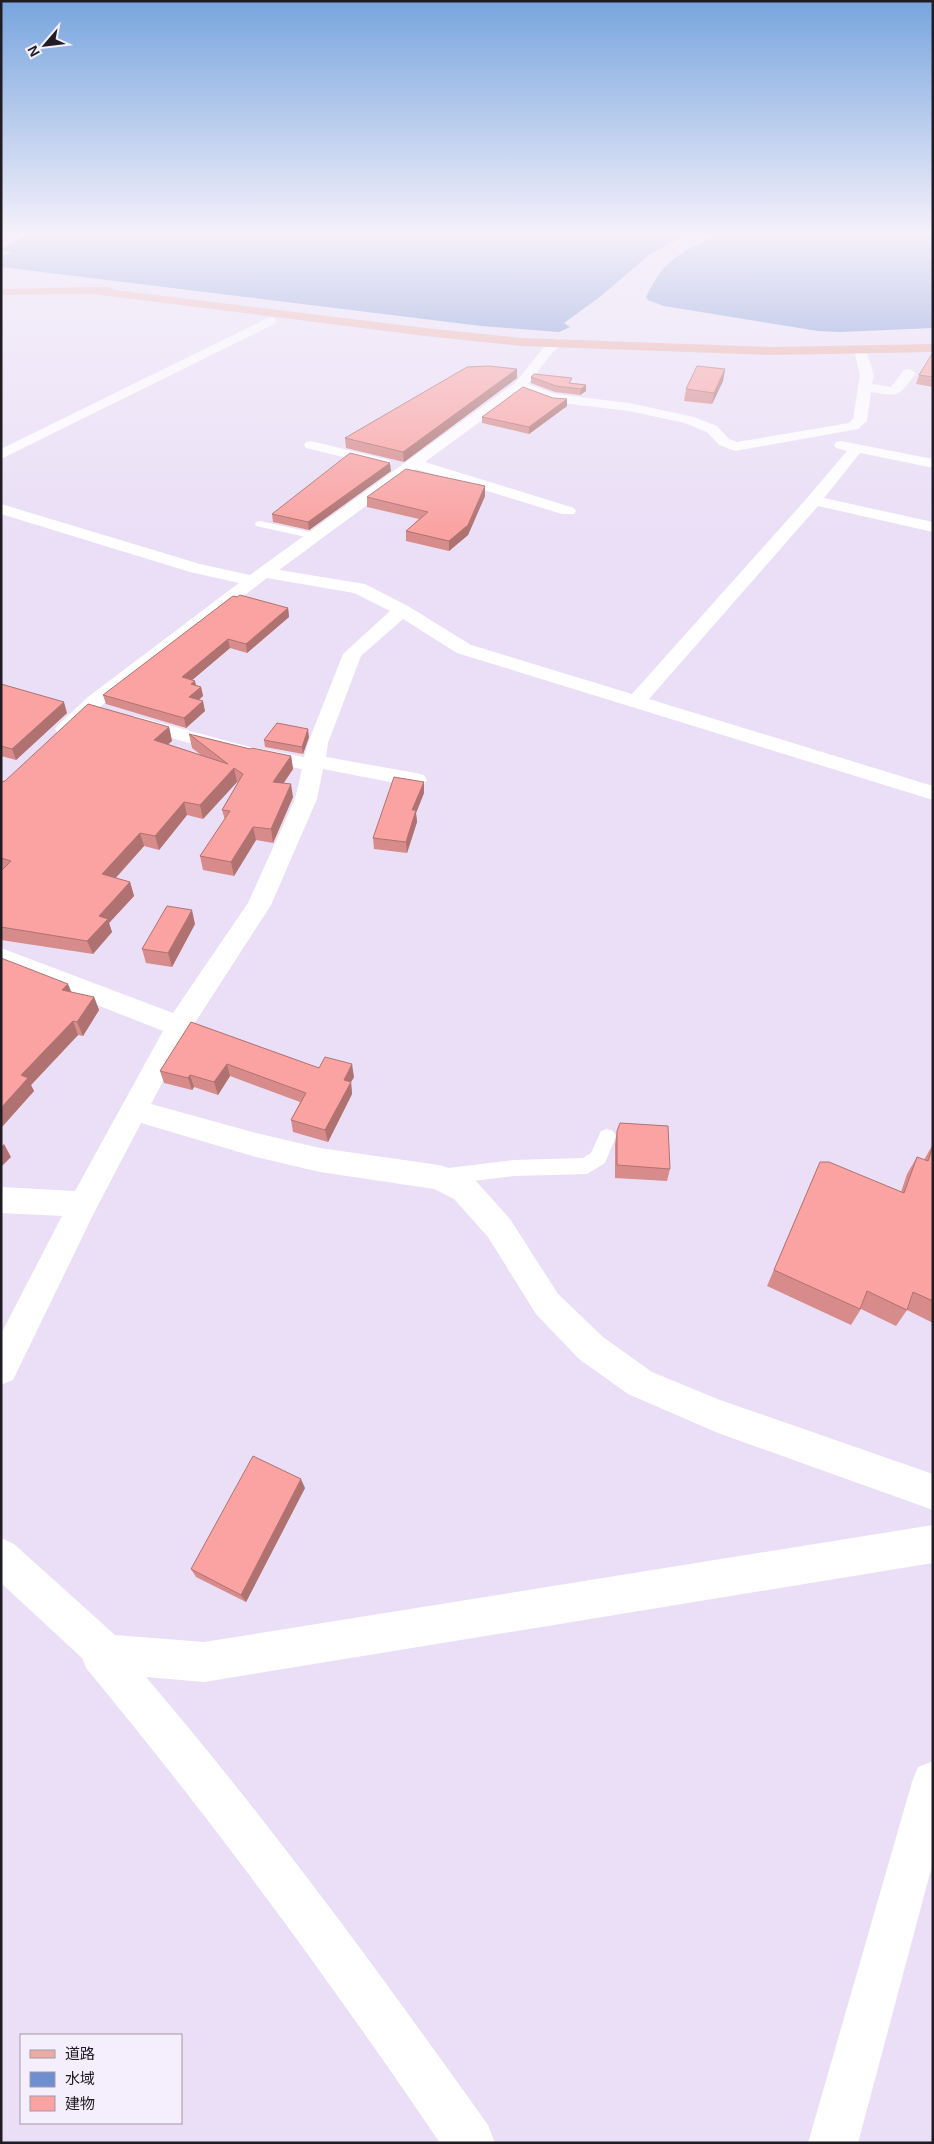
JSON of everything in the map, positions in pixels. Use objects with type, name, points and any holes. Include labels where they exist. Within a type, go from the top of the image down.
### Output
[{"type":"main road","points":[[426,332],[522,342],[752,350],[933,348]]},
{"type":"street","points":[[1,455],[246,332]]},
{"type":"street","points":[[52,741],[103,712],[202,618],[520,386],[548,350],[558,342]]},
{"type":"street","points":[[520,386],[553,398],[630,407],[689,420],[712,429],[724,442],[735,447],[853,426],[860,421],[867,375],[860,350]]},
{"type":"street","points":[[865,387],[894,392],[909,373]]},
{"type":"street","points":[[800,436],[928,463]]},
{"type":"street","points":[[311,445],[461,476],[528,500],[568,511]]},
{"type":"street","points":[[636,702],[814,500],[857,448]]},
{"type":"street","points":[[814,500],[933,527]]},
{"type":"street","points":[[1,509],[196,568],[359,588],[402,610],[464,649],[933,793]]},
{"type":"street","points":[[1,1369],[83,1204],[179,1026],[259,905],[306,799],[318,743],[352,654],[402,610]]},
{"type":"street","points":[[62,703],[103,712],[168,733],[244,752],[416,780]]},
{"type":"street","points":[[1,956],[179,1026]]},
{"type":"street","points":[[134,1110],[256,1145],[320,1160],[439,1177],[465,1190],[499,1228],[547,1304],[591,1348],[640,1383],[718,1416],[933,1492]]},
{"type":"street","points":[[1,1200],[83,1204]]},
{"type":"street","points":[[100,1654],[204,1662],[933,1544]]},
{"type":"street","points":[[1,1557],[102,1649],[100,1654]]},
{"type":"street","points":[[100,1654],[173,1739],[288,1888],[470,2143]]},
{"type":"street","points":[[833,2143],[933,1782]]},
{"type":"lane","points":[[260,524],[315,536]]},
{"type":"lane","points":[[439,1177],[514,1168],[587,1166],[598,1158],[607,1136]]},
{"type":"building","points":[[932,354],[933,377],[919,375]]},
{"type":"building","points":[[489,366],[517,369],[403,452],[345,438],[467,367]]},
{"type":"building","points":[[697,366],[725,369],[714,393],[686,389]]},
{"type":"building","points":[[534,374],[572,378],[569,383],[586,385],[581,389],[556,386],[531,377]]},
{"type":"building","points":[[523,387],[553,398],[567,399],[529,427],[482,417]]},
{"type":"building","points":[[350,453],[390,463],[308,522],[272,514]]},
{"type":"building","points":[[406,469],[485,486],[468,525],[449,541],[406,531],[428,512],[367,497]]},
{"type":"building","points":[[240,595],[288,608],[246,644],[228,639],[182,677],[195,681],[191,684],[201,687],[189,697],[203,701],[184,718],[103,695],[233,596],[237,597]]},
{"type":"building","points":[[1,684],[64,702],[12,749],[1,746]]},
{"type":"building","points":[[88,704],[169,727],[154,740],[228,764],[189,734],[250,749],[291,756],[273,782],[291,784],[271,829],[253,827],[231,862],[200,856],[230,811],[222,810],[243,774],[234,768],[200,805],[184,802],[155,836],[140,833],[102,874],[130,882],[99,916],[108,919],[87,941],[1,927],[1,871],[11,861],[1,858],[1,782],[5,781]]},
{"type":"building","points":[[277,723],[308,729],[302,747],[264,740]]},
{"type":"building","points":[[394,777],[424,782],[412,810],[416,810],[406,842],[373,838]]},
{"type":"building","points":[[167,906],[192,910],[168,953],[142,949]]},
{"type":"building","points":[[1,958],[68,984],[62,990],[94,997],[77,1022],[73,1021],[21,1075],[28,1078],[1,1108]]},
{"type":"building","points":[[191,1022],[319,1068],[325,1057],[352,1064],[344,1080],[351,1082],[325,1130],[291,1120],[306,1093],[227,1064],[214,1082],[190,1075],[188,1078],[160,1071]]},
{"type":"building","points":[[620,1123],[668,1126],[670,1169],[617,1165],[617,1131]]},
{"type":"building","points":[[933,1146],[933,1301],[913,1292],[907,1310],[867,1291],[860,1309],[774,1270],[820,1162],[829,1162],[904,1193],[917,1157],[928,1161]]},
{"type":"building","points":[[253,1456],[301,1479],[241,1595],[191,1569]]}]
